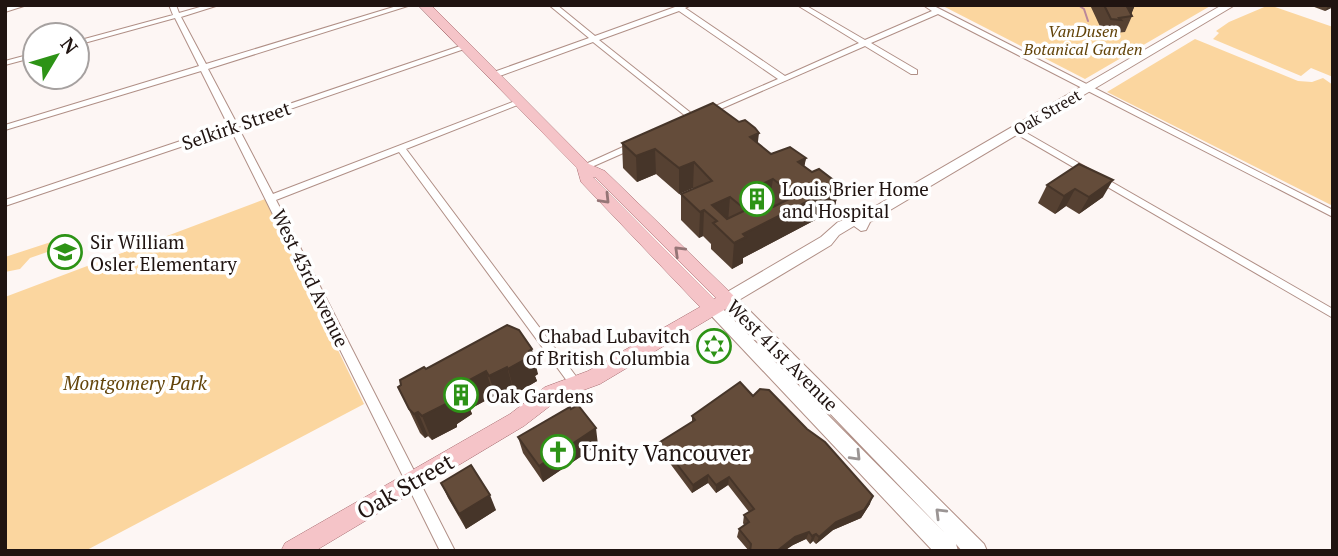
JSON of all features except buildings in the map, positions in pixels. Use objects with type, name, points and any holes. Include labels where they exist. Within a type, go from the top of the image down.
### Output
[{"type":"main road","name":"West 41st Avenue","points":[[424,5],[584,167],[586,179],[822,398],[977,551]]},
{"type":"main road","name":"Oak Street","points":[[293,551],[517,421],[534,419],[582,391],[583,379],[826,241],[838,240],[862,226],[865,219],[1230,5]]},
{"type":"main road","name":"West 41st Avenue","points":[[822,398],[948,551]]},
{"type":"street","points":[[5,10],[24,5]]},
{"type":"street","points":[[91,38],[175,10],[216,5]]},
{"type":"street","points":[[5,128],[408,5]]},
{"type":"street","points":[[552,5],[693,119]]},
{"type":"street","points":[[800,5],[914,72]]},
{"type":"street","points":[[926,5],[1333,214]]},
{"type":"street","points":[[494,75],[681,6],[784,79]]},
{"type":"street","name":"West 43rd Avenue","points":[[175,10],[449,551]]},
{"type":"street","points":[[682,124],[938,11]]},
{"type":"street","name":"Selkirk Street","points":[[5,203],[466,47]]},
{"type":"street","points":[[272,198],[521,102]]},
{"type":"street","points":[[1016,130],[1333,314]]},
{"type":"street","points":[[584,167],[641,142]]},
{"type":"street","points":[[401,148],[583,379]]},
{"type":"green space","name":"VanDusen Botanical Garden","points":[[941,5],[1212,5],[1085,79]]},
{"type":"green space","points":[[1269,5],[1333,27],[1333,77],[1311,68],[1301,76],[1213,39],[1219,33],[1216,31],[1229,22]]},
{"type":"green space","points":[[1195,39],[1298,81],[1312,82],[1323,78],[1333,85],[1333,206],[1107,92]]},
{"type":"green space","name":"Montgomery Park","points":[[265,199],[364,404],[85,551],[5,551],[5,297]]},
{"type":"green space","points":[[51,242],[53,250],[30,258],[20,269],[5,272],[5,257]]},
{"type":"waterway","points":[[1078,5],[1084,9],[1088,21]]},
{"type":"place","name":"Louis Brier Home and Hospital","points":[[757,199]]},
{"type":"place","name":"Sir William Osler Elementary","points":[[65,252]]},
{"type":"place","name":"Chabad Lubavitch of British Columbia","points":[[714,346]]},
{"type":"place","name":"Oak Gardens","points":[[461,395]]},
{"type":"place","name":"Unity Vancouver","points":[[558,452]]}]
